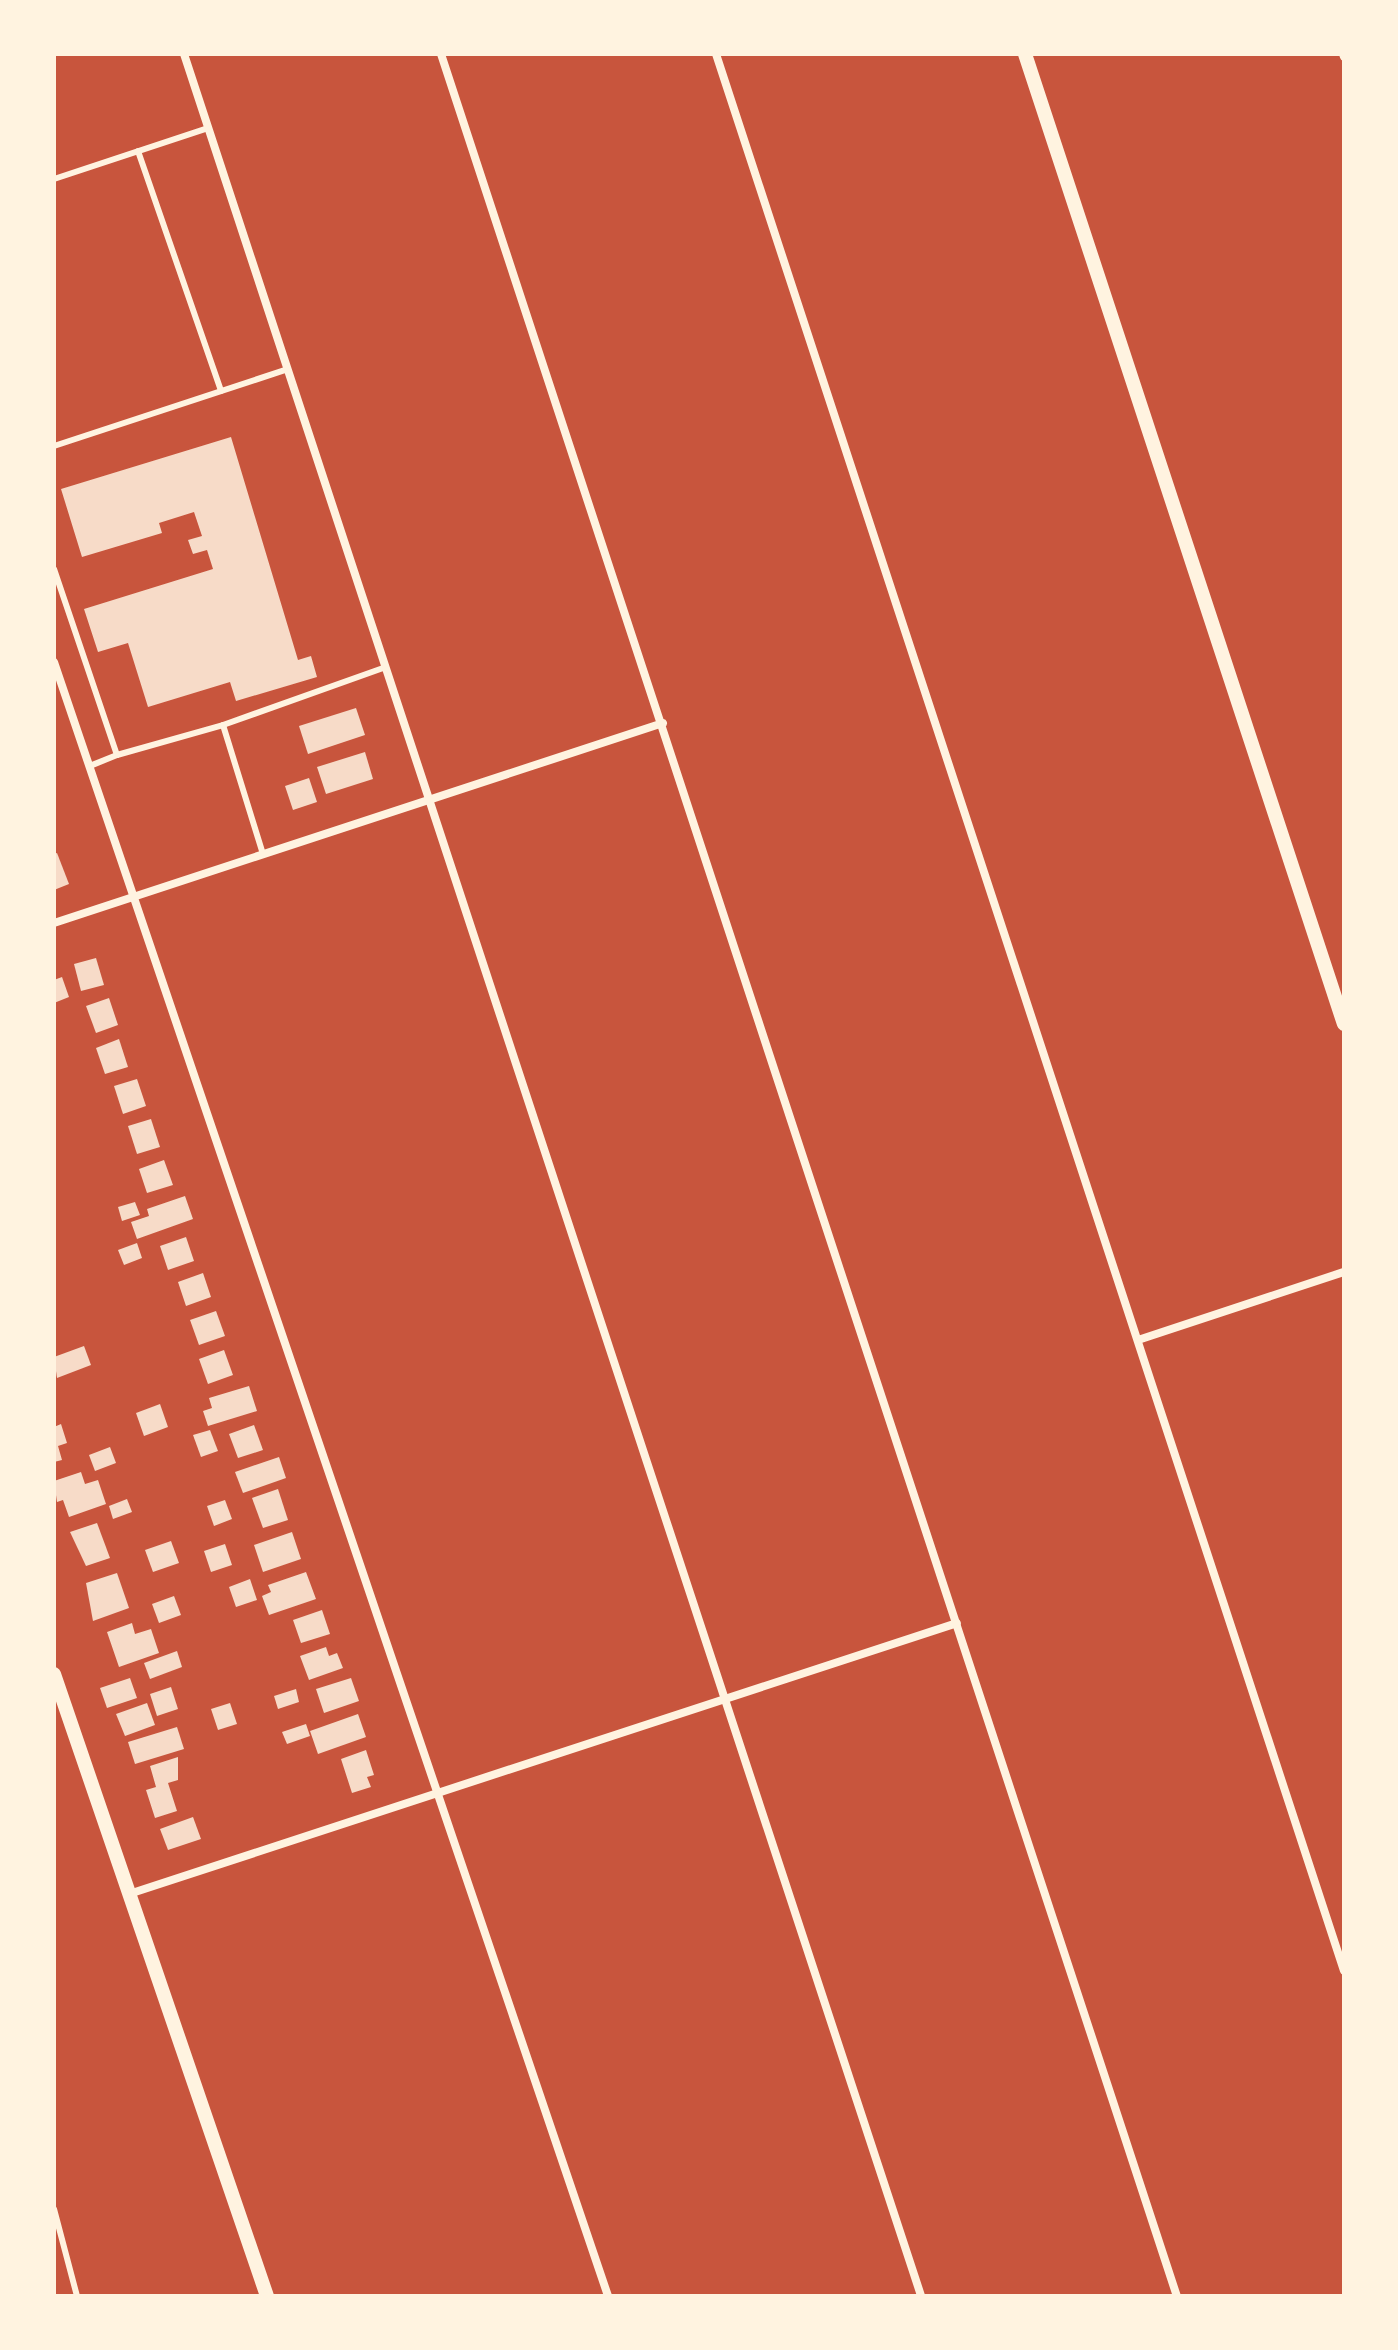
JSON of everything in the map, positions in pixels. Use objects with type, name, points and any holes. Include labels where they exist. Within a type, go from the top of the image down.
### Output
[{"type":"street","points":[[184,54],[727,1698],[921,2296]]},
{"type":"street","points":[[441,54],[1177,2296]]},
{"type":"street","points":[[716,54],[1344,1971]]},
{"type":"street","points":[[1025,54],[1344,1024]]},
{"type":"street","points":[[54,662],[608,2296]]},
{"type":"street","points":[[54,923],[663,723]]},
{"type":"street","points":[[1138,1340],[1344,1272]]},
{"type":"street","points":[[129,1894],[957,1623]]},
{"type":"street","points":[[54,1674],[267,2296]]},
{"type":"lane","points":[[54,179],[208,128]]},
{"type":"lane","points":[[138,151],[221,391]]},
{"type":"lane","points":[[54,445],[288,369]]},
{"type":"lane","points":[[54,569],[117,755]]},
{"type":"lane","points":[[90,766],[117,755],[223,725],[387,667]]},
{"type":"lane","points":[[223,725],[263,854]]},
{"type":"lane","points":[[54,2209],[77,2296]]},
{"type":"building","points":[[231,437],[298,660],[311,656],[317,677],[236,701],[230,682],[148,707],[128,643],[98,652],[84,609],[213,569],[207,550],[193,554],[188,540],[202,536],[194,512],[159,523],[162,533],[82,557],[61,489]]},
{"type":"building","points":[[356,708],[365,735],[308,754],[299,726]]},
{"type":"building","points":[[365,752],[373,779],[326,794],[317,767]]},
{"type":"building","points":[[309,778],[317,802],[293,810],[285,786]]},
{"type":"building","points":[[57,853],[69,884],[54,890],[54,854]]},
{"type":"building","points":[[96,958],[104,985],[81,991],[74,964]]},
{"type":"building","points":[[62,977],[69,997],[54,1003],[54,980]]},
{"type":"building","points":[[109,998],[118,1025],[96,1033],[86,1006]]},
{"type":"building","points":[[119,1039],[128,1067],[105,1074],[96,1048]]},
{"type":"building","points":[[137,1079],[146,1106],[123,1114],[114,1086]]},
{"type":"building","points":[[151,1119],[160,1147],[137,1154],[128,1126]]},
{"type":"building","points":[[164,1160],[173,1185],[147,1193],[139,1169]]},
{"type":"building","points":[[185,1196],[193,1219],[137,1239],[131,1222],[149,1216],[147,1209]]},
{"type":"building","points":[[135,1202],[140,1215],[122,1221],[118,1207]]},
{"type":"building","points":[[186,1237],[194,1261],[168,1270],[160,1246]]},
{"type":"building","points":[[137,1243],[142,1258],[124,1265],[118,1250]]},
{"type":"building","points":[[203,1273],[211,1297],[186,1306],[178,1282]]},
{"type":"building","points":[[216,1311],[225,1336],[199,1345],[190,1320]]},
{"type":"building","points":[[84,1346],[91,1365],[57,1378],[54,1357]]},
{"type":"building","points":[[224,1350],[233,1375],[208,1384],[199,1359]]},
{"type":"building","points":[[249,1386],[257,1411],[208,1426],[203,1411],[212,1408],[209,1398]]},
{"type":"building","points":[[160,1404],[168,1427],[144,1436],[136,1413]]},
{"type":"building","points":[[61,1424],[67,1443],[58,1446],[62,1460],[54,1462],[54,1427]]},
{"type":"building","points":[[254,1425],[263,1450],[238,1458],[229,1434]]},
{"type":"building","points":[[210,1430],[218,1451],[201,1457],[193,1435]]},
{"type":"building","points":[[110,1447],[116,1463],[95,1471],[89,1455]]},
{"type":"building","points":[[279,1457],[286,1478],[243,1493],[235,1472]]},
{"type":"building","points":[[81,1472],[85,1484],[98,1480],[106,1504],[69,1517],[63,1500],[57,1502],[54,1481]]},
{"type":"building","points":[[278,1489],[288,1520],[263,1528],[252,1498]]},
{"type":"building","points":[[127,1499],[132,1512],[113,1519],[109,1506]]},
{"type":"building","points":[[225,1500],[232,1519],[214,1526],[207,1506]]},
{"type":"building","points":[[97,1523],[110,1558],[86,1566],[70,1532]]},
{"type":"building","points":[[292,1532],[301,1559],[263,1572],[254,1545]]},
{"type":"building","points":[[171,1541],[179,1563],[153,1572],[145,1550]]},
{"type":"building","points":[[225,1544],[232,1565],[211,1572],[204,1551]]},
{"type":"building","points":[[306,1572],[316,1599],[269,1615],[262,1596],[271,1592],[268,1585]]},
{"type":"building","points":[[117,1573],[129,1608],[93,1621],[86,1583]]},
{"type":"building","points":[[250,1579],[257,1600],[236,1607],[229,1587]]},
{"type":"building","points":[[174,1596],[181,1615],[159,1623],[152,1604]]},
{"type":"building","points":[[322,1610],[330,1634],[301,1643],[293,1620]]},
{"type":"building","points":[[132,1623],[135,1634],[151,1629],[159,1653],[119,1667],[107,1632]]},
{"type":"building","points":[[326,1647],[329,1656],[337,1653],[343,1668],[309,1680],[300,1656]]},
{"type":"building","points":[[177,1651],[182,1667],[150,1679],[144,1663]]},
{"type":"building","points":[[130,1678],[137,1698],[107,1708],[100,1688]]},
{"type":"building","points":[[351,1678],[359,1701],[324,1713],[316,1689]]},
{"type":"building","points":[[171,1687],[178,1709],[157,1716],[150,1694]]},
{"type":"building","points":[[296,1689],[299,1702],[278,1709],[274,1696]]},
{"type":"building","points":[[147,1703],[155,1725],[125,1736],[116,1714]]},
{"type":"building","points":[[230,1703],[237,1724],[218,1730],[211,1709]]},
{"type":"building","points":[[358,1714],[366,1737],[318,1754],[310,1731]]},
{"type":"building","points":[[306,1724],[310,1736],[287,1744],[282,1732]]},
{"type":"building","points":[[177,1727],[184,1749],[135,1764],[128,1742]]},
{"type":"building","points":[[366,1750],[374,1775],[367,1777],[371,1787],[352,1793],[341,1759]]},
{"type":"building","points":[[178,1757],[178,1780],[168,1783],[177,1811],[155,1818],[146,1790],[156,1787],[150,1766]]},
{"type":"building","points":[[193,1817],[201,1839],[168,1850],[160,1829]]}]
